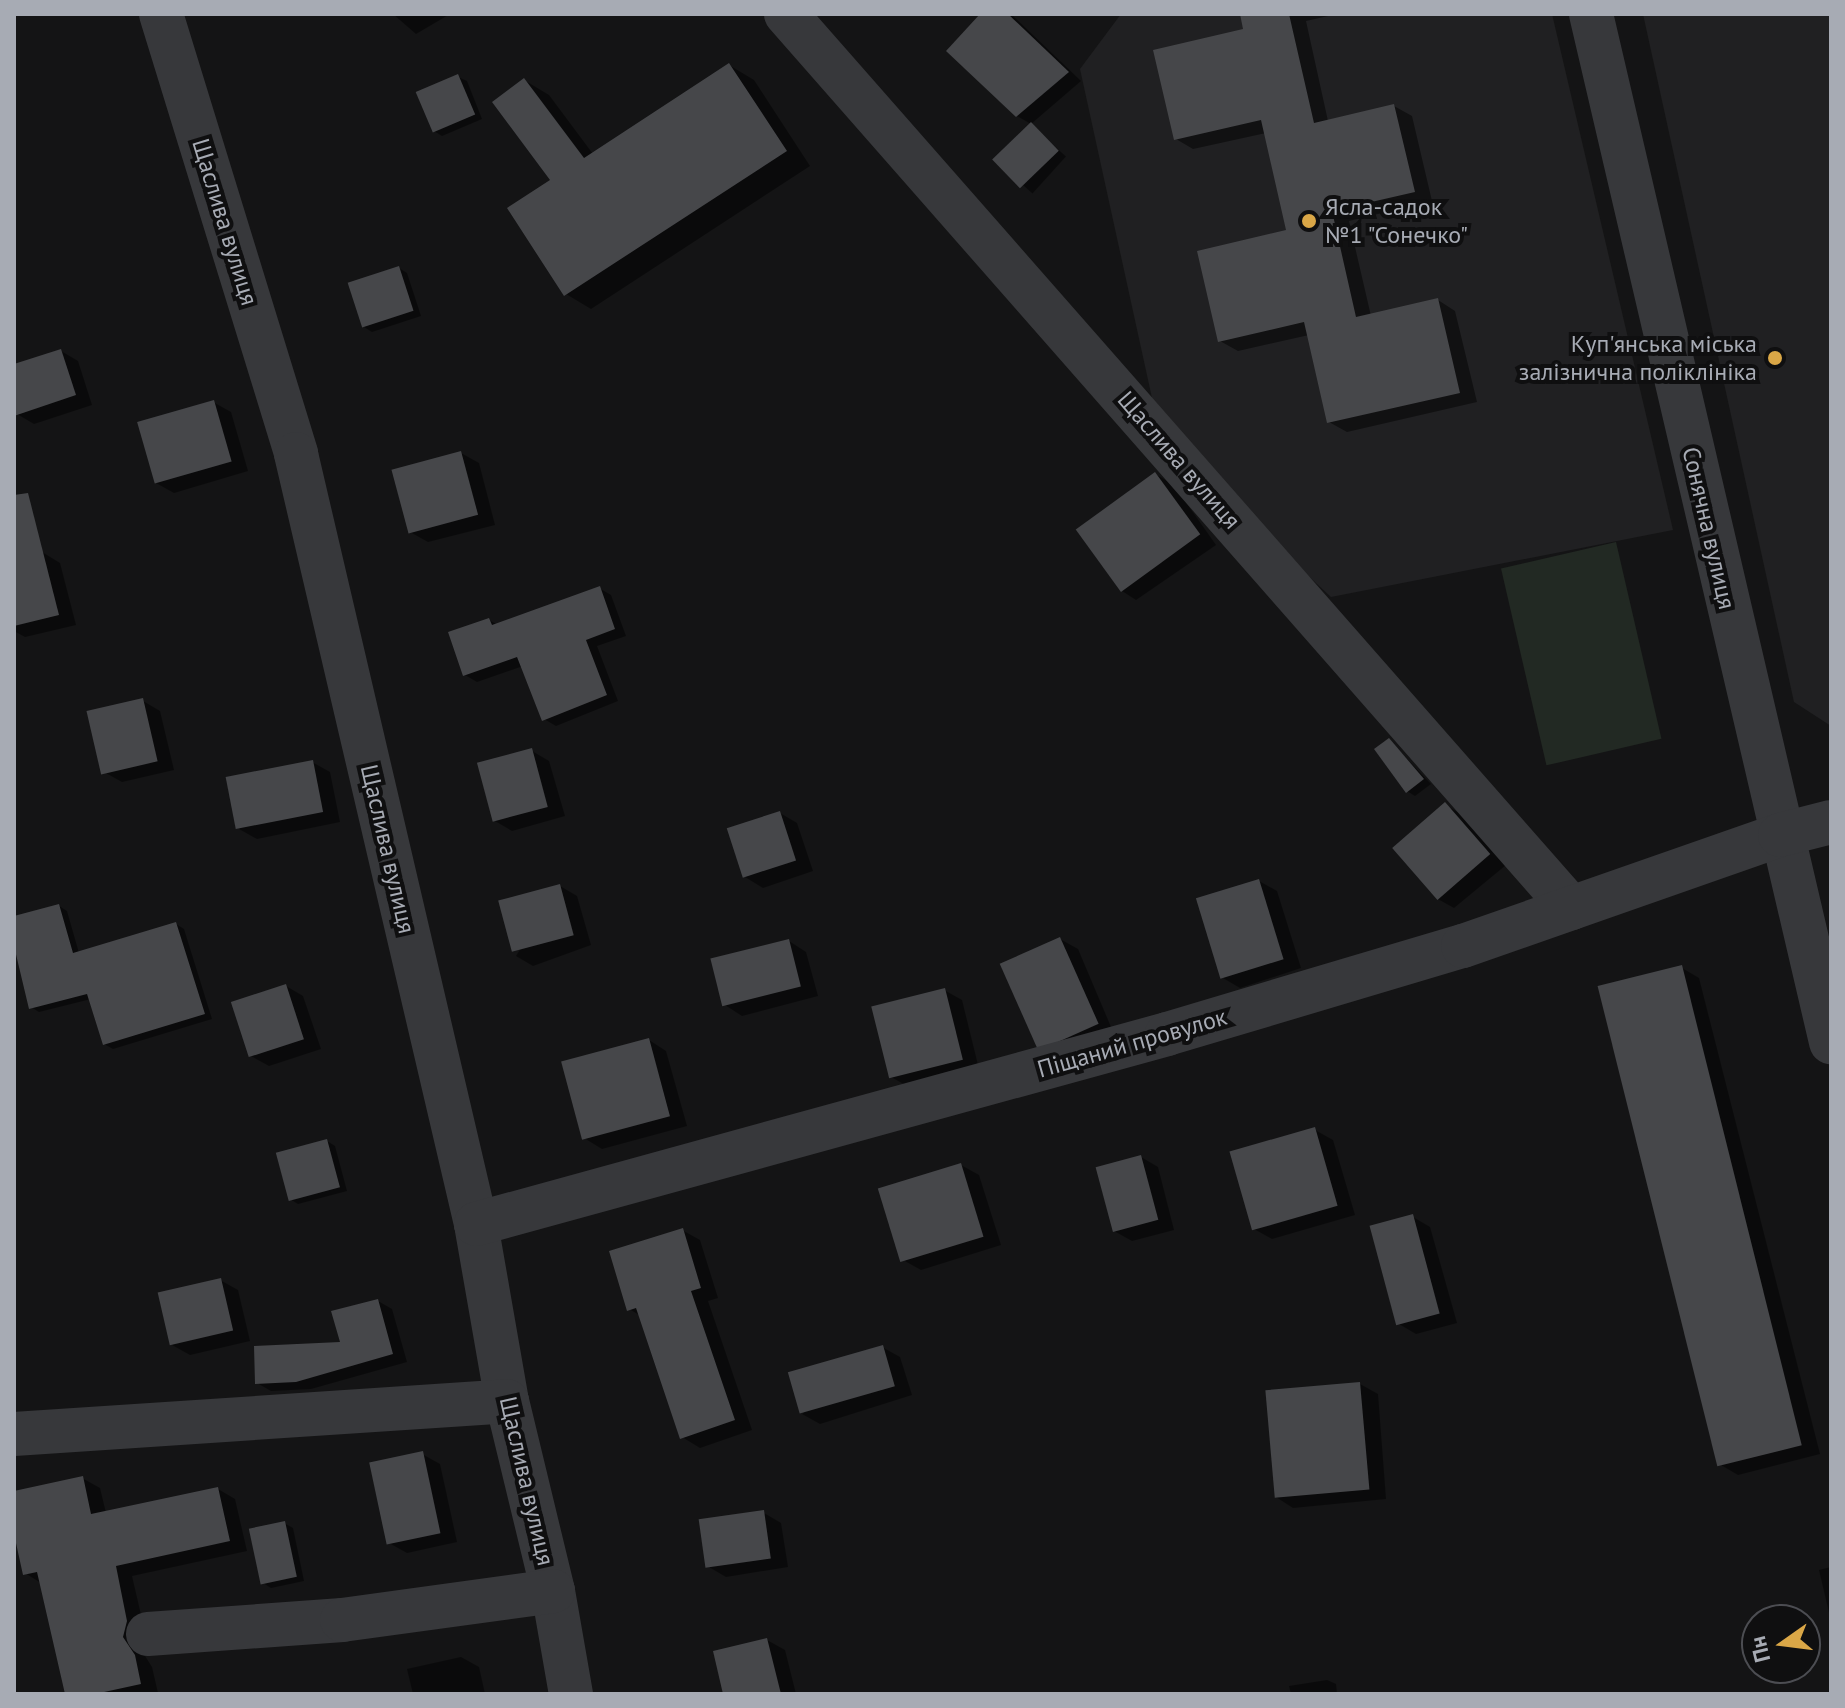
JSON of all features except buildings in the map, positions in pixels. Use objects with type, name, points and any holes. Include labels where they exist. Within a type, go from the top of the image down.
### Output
[{"type":"street","name":"Щаслива вулиця","points":[[161,14],[296,454],[476,1224],[507,1401],[553,1591],[571,1694]]},
{"type":"street","name":"Щаслива вулиця","points":[[786,14],[1571,908]]},
{"type":"street","name":"Сонячна вулиця","points":[[1591,14],[1780,835],[1831,1042]]},
{"type":"street","name":"Піщаний провулок","points":[[476,1224],[1167,1034],[1571,908],[1780,835],[1831,822]]},
{"type":"street","points":[[14,1434],[507,1401]]},
{"type":"street","points":[[148,1634],[342,1620],[553,1591]]},
{"type":"shaded area","points":[[1121,14],[1552,14],[1673,530],[1331,597],[1161,439],[1080,69]]},
{"type":"shaded area","name":"Куп'янська міська залізнична поліклініка","points":[[1643,14],[1831,14],[1831,726],[1794,702]]},
{"type":"shaded area","points":[[1616,542],[1661,739],[1546,765],[1501,569]]},
{"type":"place","name":"Ясла-садок №1 \"Сонечко\"","points":[[1309,221]]},
{"type":"place","name":"Куп'янська міська залізнична поліклініка","points":[[1775,358]]}]
